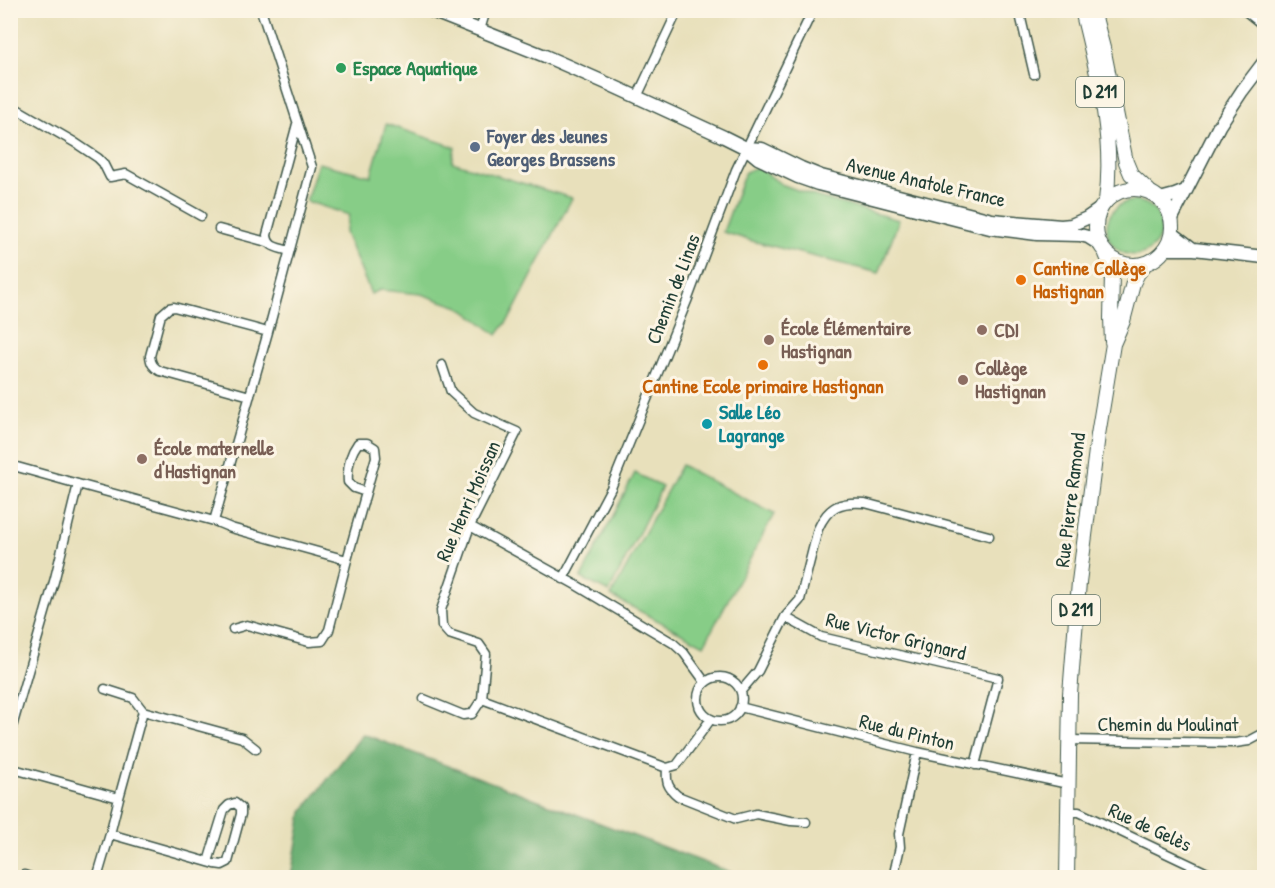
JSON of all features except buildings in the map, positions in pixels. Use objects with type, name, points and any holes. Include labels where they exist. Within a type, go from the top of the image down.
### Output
[{"type":"main road","name":"D 211","points":[[1082,10],[1108,141],[1108,189],[1103,205]]},
{"type":"main road","name":"D 211","points":[[1093,10],[1104,52],[1126,162],[1131,174],[1156,196]]},
{"type":"main road","points":[[1128,189],[1140,189],[1156,196],[1167,207],[1172,227],[1166,249],[1146,264],[1136,266],[1114,260],[1102,249],[1095,232],[1096,220],[1103,205],[1116,193],[1128,189]]},
{"type":"main road","name":"Rue Pierre Ramond","points":[[1067,878],[1070,694],[1079,582],[1098,435],[1113,344],[1112,268],[1102,249]]},
{"type":"main road","name":"Rue Pierre Ramond","points":[[1113,344],[1123,321],[1133,283],[1146,264]]},
{"type":"street","points":[[214,521],[312,167],[261,10]]},
{"type":"street","name":"Avenue Anatole France","points":[[429,10],[545,56],[637,97],[746,148],[758,158],[798,177],[841,191],[990,228],[1088,237],[1102,249]]},
{"type":"street","points":[[480,30],[486,10]]},
{"type":"street","points":[[637,97],[678,10]]},
{"type":"street","name":"Chemin de Linas","points":[[563,579],[611,488],[687,302],[733,177],[813,10]]},
{"type":"street","points":[[1019,10],[1034,74]]},
{"type":"street","points":[[1244,10],[1264,26]]},
{"type":"street","points":[[1194,249],[1172,227],[1185,191],[1219,126],[1242,90],[1264,62]]},
{"type":"street","points":[[10,105],[98,158],[110,177],[126,174],[201,216]]},
{"type":"street","points":[[267,242],[297,124]]},
{"type":"street","name":"Avenue Anatole France","points":[[746,148],[762,149],[801,168],[844,183],[992,220],[1038,225],[1071,225],[1103,205]]},
{"type":"street","points":[[1156,196],[1175,195],[1185,191]]},
{"type":"street","points":[[219,229],[267,242],[289,251]]},
{"type":"street","points":[[1166,249],[1194,249],[1264,257]]},
{"type":"street","points":[[250,396],[155,368],[150,356],[161,315],[168,308],[174,307],[268,332]]},
{"type":"street","name":"Rue Henri Moissan","points":[[442,365],[451,392],[474,412],[517,432],[470,526],[441,610],[442,626],[449,634],[478,644],[486,654],[482,699]]},
{"type":"street","points":[[233,629],[247,625],[309,642],[322,640],[329,630],[376,457],[375,448],[367,442],[358,443],[353,450],[347,472],[348,482],[354,488],[366,492]]},
{"type":"street","points":[[10,465],[347,560]]},
{"type":"street","points":[[10,734],[55,578],[78,484]]},
{"type":"street","points":[[741,691],[758,671],[785,617],[800,600],[818,529],[830,510],[847,502],[865,503],[988,536]]},
{"type":"street","points":[[470,526],[576,585],[673,643],[684,653],[705,682]]},
{"type":"street","name":"Rue Victor Grignard","points":[[785,617],[821,637],[998,678],[975,765]]},
{"type":"street","points":[[716,677],[729,678],[741,691],[740,707],[736,714],[724,721],[711,719],[700,708],[698,694],[701,687],[705,682],[716,677]]},
{"type":"street","points":[[105,689],[133,698],[143,711],[242,738],[256,749]]},
{"type":"street","points":[[424,699],[463,715],[472,714],[482,699],[667,768],[677,765],[711,719]]},
{"type":"street","name":"Rue du Pinton","points":[[740,707],[917,752],[1068,784]]},
{"type":"street","points":[[97,878],[143,711]]},
{"type":"street","name":"Chemin du Moulinat","points":[[1069,740],[1235,743],[1249,741],[1264,733]]},
{"type":"street","points":[[900,878],[895,869],[900,847],[899,834],[917,752]]},
{"type":"street","points":[[10,768],[119,798]]},
{"type":"street","points":[[667,768],[666,781],[678,796],[736,819],[756,814],[806,822]]},
{"type":"street","points":[[110,834],[208,862],[222,865],[228,862],[241,814],[241,808],[235,804],[229,805],[224,810],[208,862]]},
{"type":"street","name":"Rue de Gelès","points":[[1067,812],[1080,812],[1218,878]]},
{"type":"green space","points":[[386,124],[455,147],[452,162],[572,198],[511,316],[497,335],[459,307],[421,294],[380,290],[371,294],[345,233],[349,215],[306,201],[318,163],[371,176]]},
{"type":"green space","points":[[758,167],[781,184],[899,220],[879,273],[723,232],[745,172]]},
{"type":"green space","points":[[1129,201],[1139,201],[1149,205],[1157,213],[1161,228],[1157,243],[1149,251],[1139,255],[1129,255],[1119,251],[1111,243],[1107,233],[1107,223],[1111,213],[1119,205]]},
{"type":"green space","points":[[681,465],[774,514],[704,645],[611,596]]},
{"type":"green space","points":[[635,473],[662,487],[609,592],[581,578]]},
{"type":"green space","points":[[363,734],[743,877],[291,877],[302,812]]},
{"type":"place","name":"Espace Aquatique","points":[[341,68]]},
{"type":"place","name":"Foyer des Jeunes Georges Brassens","points":[[475,147]]},
{"type":"place","name":"Cantine Collège Hastignan","points":[[1021,280]]},
{"type":"place","name":"CDI","points":[[982,330]]},
{"type":"place","name":"École Élémentaire Hastignan","points":[[769,340]]},
{"type":"place","name":"Cantine Ecole primaire Hastignan","points":[[763,365]]},
{"type":"place","name":"Collège Hastignan","points":[[963,380]]},
{"type":"place","name":"Salle Léo Lagrange","points":[[707,424]]},
{"type":"place","name":"École maternelle d'Hastignan","points":[[142,459]]}]
